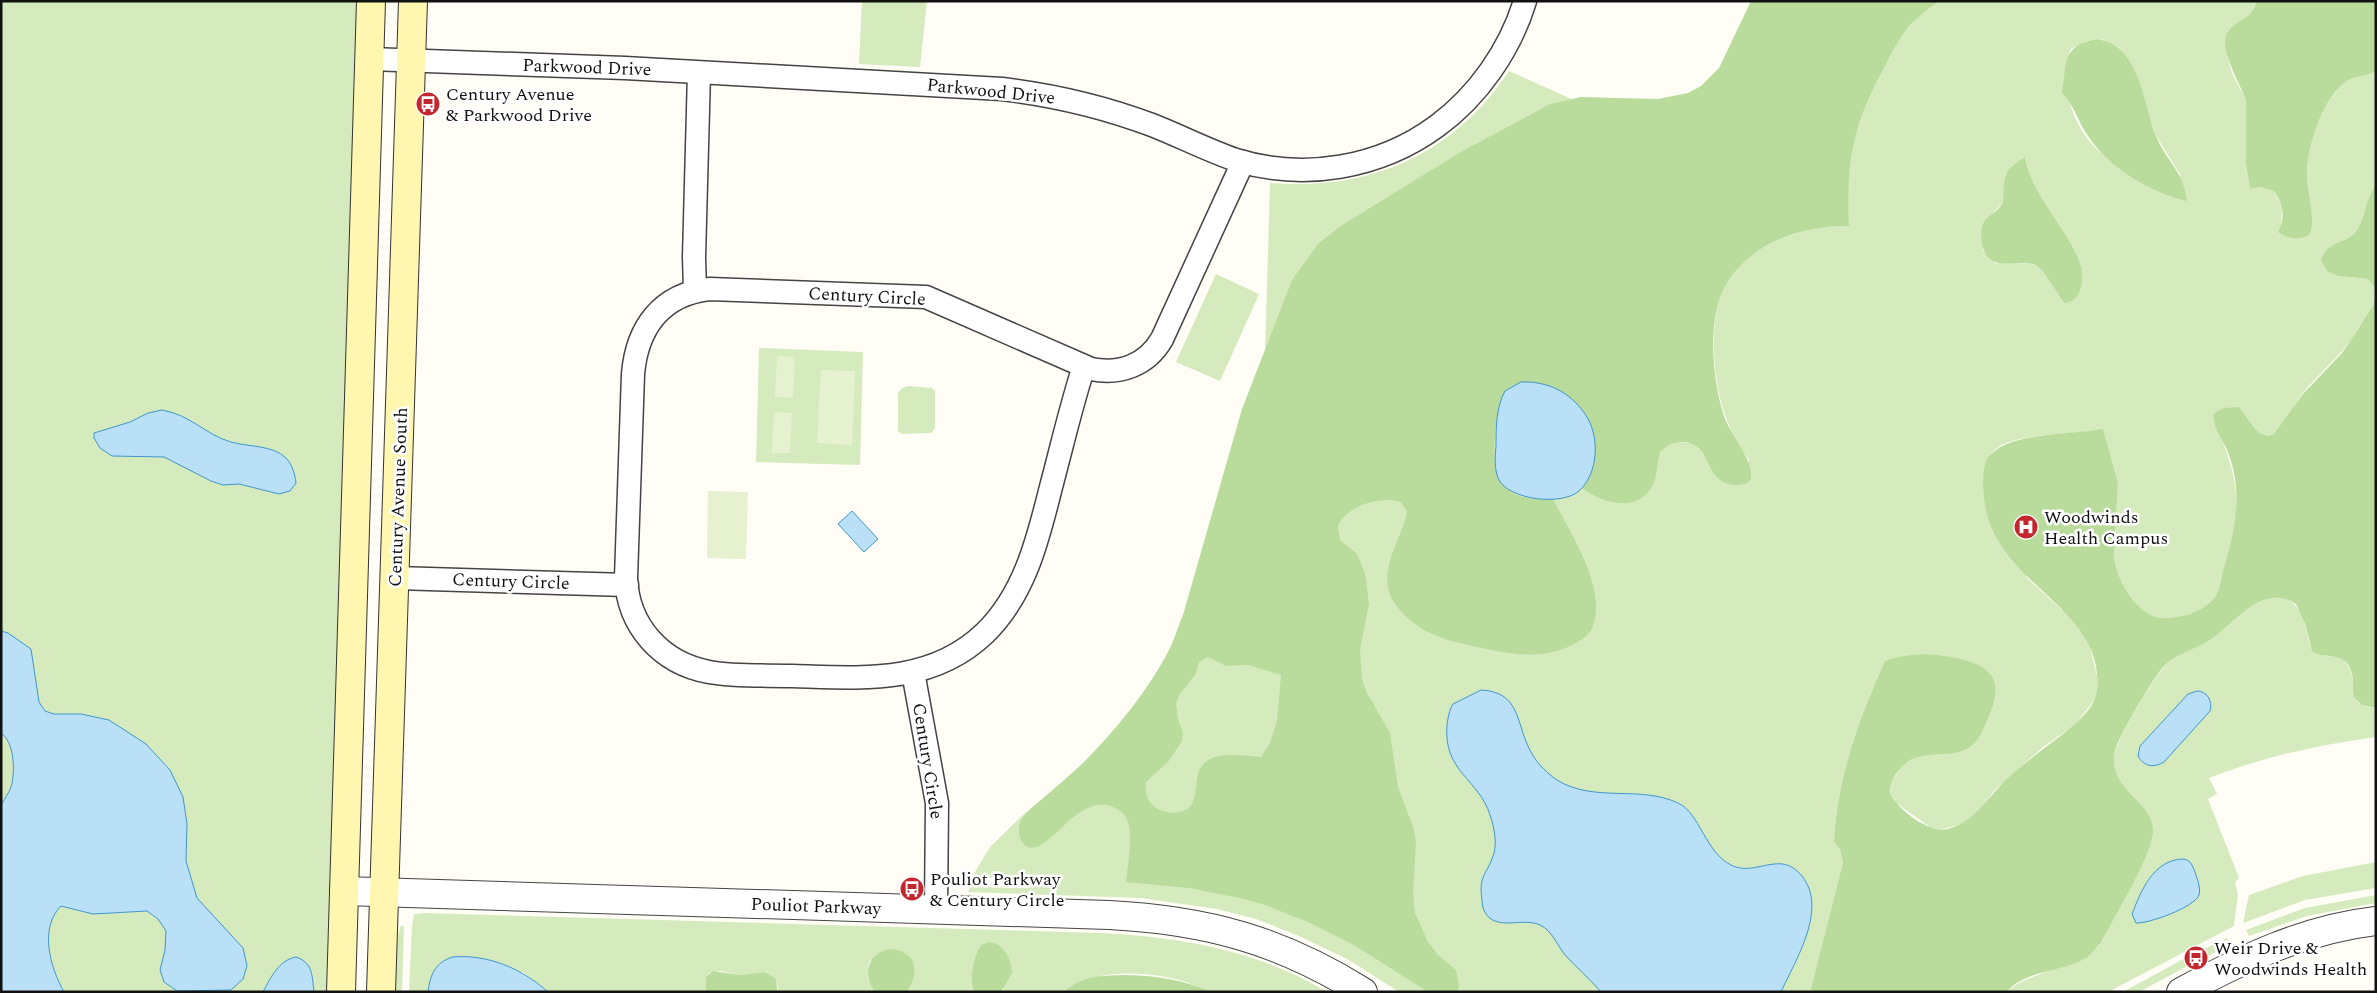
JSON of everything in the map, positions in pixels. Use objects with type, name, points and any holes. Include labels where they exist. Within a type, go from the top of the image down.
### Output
[{"type":"main road","points":[[341,992],[371,1]]},
{"type":"main road","name":"Century Avenue South","points":[[381,992],[396,578],[413,1]]},
{"type":"street","name":"Parkwood Drive","points":[[370,59],[699,73],[810,80],[959,85],[1023,92],[1109,111],[1152,125],[1218,154],[1243,162],[1283,169],[1330,168],[1374,158],[1411,143],[1454,112],[1482,82],[1512,35],[1525,1]]},
{"type":"street","points":[[696,291],[694,257],[699,73]]},
{"type":"street","name":"Century Circle","points":[[1084,366],[1038,539],[1028,567],[1015,593],[993,625],[976,641],[947,660],[913,672],[882,677],[856,678],[727,674],[701,670],[674,659],[650,641],[635,618],[627,585],[633,374],[637,349],[645,328],[655,315],[675,299],[696,291],[710,289],[926,297],[1084,366],[1107,371],[1123,369],[1138,363],[1156,348],[1165,333],[1243,162]]},
{"type":"street","name":"Century Circle","points":[[396,578],[627,585]]},
{"type":"street","name":"Century Circle","points":[[913,672],[938,803],[936,910]]},
{"type":"street","name":"Pouliot Parkway","points":[[344,890],[1128,916],[1203,925],[1244,936],[1283,950],[1323,968],[1363,992]]},
{"type":"street","points":[[2181,992],[2275,946],[2332,929],[2376,921]]},
{"type":"green space","points":[[1,1],[358,1],[327,992],[1,992]]},
{"type":"green space","points":[[862,1],[927,1],[920,67],[859,64]]},
{"type":"green space","points":[[1751,1],[1939,1],[1915,20],[1904,33],[1873,88],[1865,108],[1854,144],[1851,162],[1848,203],[1849,226],[1811,229],[1792,234],[1757,251],[1730,278],[1721,295],[1714,323],[1713,339],[1717,388],[1727,424],[1750,466],[1750,481],[1737,485],[1725,482],[1717,477],[1698,448],[1691,443],[1678,442],[1660,452],[1654,482],[1648,492],[1640,499],[1621,503],[1600,498],[1582,488],[1587,480],[1505,391],[1499,408],[1495,432],[1494,456],[1497,474],[1507,488],[1515,495],[1553,499],[1585,561],[1595,594],[1596,611],[1592,629],[1588,635],[1577,642],[1550,653],[1514,654],[1447,639],[1424,630],[1402,613],[1391,597],[1387,577],[1391,556],[1406,517],[1407,511],[1401,502],[1384,500],[1365,504],[1348,513],[1338,527],[1340,540],[1357,554],[1365,573],[1369,604],[1360,649],[1362,679],[1366,691],[1390,733],[1398,787],[1413,827],[1416,842],[1413,894],[1415,913],[1428,942],[1438,955],[1456,970],[1459,986],[1457,992],[1428,992],[1354,945],[1310,923],[1265,905],[1189,888],[1126,882],[1130,846],[1129,825],[1124,815],[1115,808],[1101,805],[1087,808],[1040,846],[1030,848],[1022,842],[1019,829],[1023,817],[1099,747],[1152,679],[1171,646],[1183,615],[1242,409],[1292,280],[1318,244],[1339,227],[1459,153],[1550,104],[1581,97],[1658,99],[1688,93],[1701,86],[1719,68]],"holes":[[[1208,657],[1226,666],[1248,665],[1281,675],[1277,721],[1270,743],[1261,757],[1232,755],[1213,758],[1206,762],[1200,769],[1191,806],[1180,812],[1164,812],[1152,805],[1148,799],[1146,782],[1168,762],[1182,741],[1183,732],[1178,720],[1176,703],[1180,694],[1195,675],[1199,662]]]},
{"type":"green space","points":[[1939,1],[2257,1],[2252,15],[2227,32],[2228,58],[2246,101],[2246,164],[2250,189],[2260,187],[2274,191],[2282,207],[2281,226],[2292,238],[2304,237],[2311,222],[2307,174],[2308,163],[2313,137],[2324,110],[2338,88],[2347,81],[2376,71],[2376,184],[2369,196],[2358,229],[2354,234],[2329,248],[2322,256],[2339,276],[2368,279],[2376,287],[2374,302],[2359,330],[2303,393],[2279,430],[2267,436],[2258,432],[2244,413],[2215,424],[2234,477],[2236,493],[2235,526],[2222,581],[2217,594],[2209,603],[2194,612],[2169,618],[2152,616],[2138,606],[2122,583],[2114,557],[2118,483],[2103,430],[2019,439],[2006,443],[1993,451],[1986,464],[2027,578],[2074,621],[2089,642],[2097,676],[2097,696],[2076,724],[2043,747],[2011,775],[1994,791],[1980,810],[1961,824],[1941,830],[1930,827],[1896,803],[1890,793],[1892,781],[1904,763],[1921,755],[1995,699],[1994,681],[1988,671],[1885,661],[1858,727],[1840,793],[1834,841],[1840,850],[1843,862],[1810,992],[1781,992],[1812,913],[1780,864],[1750,868],[1731,865],[1715,852],[1688,811],[1680,803],[1662,992],[1399,992],[1349,960],[1299,936],[1256,919],[1217,909],[1141,898],[968,892],[970,887],[1026,888],[1033,879],[972,877],[990,847],[1027,811],[1021,820],[1067,823],[1076,814],[1092,805],[1195,674],[1264,388],[1270,183],[1307,184],[1342,181],[1375,173],[1406,162],[1435,145],[1462,125],[1487,100],[1509,71],[1688,151],[1679,442],[1693,443],[1698,447],[1718,478],[1723,481],[1741,484],[1749,460],[1730,428],[1719,393],[1715,368],[1714,332],[1720,297],[1728,280],[1740,265],[1755,253],[1792,235],[1830,226],[1848,225],[1850,162],[1858,126],[1873,88],[1904,33],[1915,20]],"holes":[[[2104,40],[2133,68],[2155,134],[2181,176],[2108,157],[2093,145],[2084,134],[2071,106],[2067,91],[2067,62],[2071,49],[2086,41]],[[2025,157],[2034,185],[2041,199],[2081,264],[2064,303],[2042,270],[2034,264],[1996,263],[1983,251],[1981,231],[1991,215],[2003,202],[2004,179]]]},
{"type":"green space","points":[[2257,1],[2376,1],[2376,71],[2347,81],[2338,88],[2318,123],[2310,150],[2307,174],[2312,214],[2311,229],[2309,235],[2301,238],[2289,237],[2278,232],[2283,216],[2280,201],[2274,191],[2260,187],[2250,189],[2246,164],[2246,101],[2230,64],[2225,43],[2226,35],[2231,28],[2252,12]]},
{"type":"green space","points":[[2097,39],[2111,44],[2123,52],[2131,64],[2138,78],[2156,136],[2182,181],[2187,201],[2159,192],[2145,185],[2107,158],[2088,136],[2062,93],[2068,57],[2077,46]]},
{"type":"green space","points":[[2025,157],[2035,185],[2074,249],[2080,263],[2081,289],[2075,299],[2070,302],[2064,303],[2042,270],[2034,264],[1996,262],[1985,253],[1982,244],[1981,233],[1983,224],[2003,202],[2006,175],[2012,167]]},
{"type":"green space","points":[[2376,184],[2376,288],[2368,279],[2339,276],[2328,272],[2321,260],[2323,254],[2331,246],[2350,237],[2358,229],[2369,196]]},
{"type":"green space","points":[[1216,274],[1259,294],[1220,381],[1176,362]]},
{"type":"green space","points":[[2376,295],[2376,708],[2362,705],[2355,699],[2350,668],[2343,659],[2317,654],[2312,651],[2305,624],[2296,604],[2284,598],[2273,598],[2252,606],[2213,638],[2175,657],[2164,666],[2144,695],[2123,733],[2115,751],[2114,764],[2117,776],[2146,811],[2151,820],[2152,840],[2123,903],[2101,943],[2090,955],[2070,965],[2036,974],[2015,984],[2007,992],[1810,992],[1843,862],[1840,850],[1834,841],[1840,793],[1858,727],[1885,661],[1917,654],[1937,655],[1963,660],[1975,663],[1985,669],[1992,676],[1995,685],[1995,698],[1990,713],[1982,731],[1971,746],[1963,751],[1954,753],[1926,755],[1916,758],[1908,762],[1894,777],[1890,793],[1899,806],[1914,819],[1940,830],[1958,825],[1976,813],[2013,773],[2079,720],[2095,700],[2097,690],[2095,661],[2084,637],[2067,615],[2026,575],[2007,553],[1992,528],[1984,498],[1983,473],[1985,464],[1992,453],[2004,445],[2037,436],[2103,429],[2118,483],[2114,557],[2122,583],[2138,606],[2153,616],[2170,618],[2194,612],[2209,603],[2218,591],[2231,542],[2236,513],[2236,484],[2233,470],[2227,450],[2215,424],[2214,413],[2224,408],[2239,407],[2258,432],[2267,436],[2274,434],[2303,394],[2342,353],[2372,307]]},
{"type":"green space","points":[[759,348],[863,352],[860,465],[756,462]]},
{"type":"green space","points":[[777,356],[795,357],[793,398],[775,397]]},
{"type":"green space","points":[[821,370],[855,371],[852,445],[817,443]]},
{"type":"green space","points":[[908,386],[932,388],[935,391],[935,428],[931,433],[902,434],[898,431],[898,393],[902,388]]},
{"type":"green space","points":[[774,412],[792,413],[790,453],[772,453]]},
{"type":"green space","points":[[708,491],[748,492],[746,559],[707,558]]},
{"type":"green space","points":[[2280,596],[2288,599],[2298,609],[2302,616],[2310,646],[2326,656],[2340,657],[2345,661],[2351,670],[2355,699],[2362,705],[2376,708],[2376,737],[2291,753],[2209,778],[2217,794],[2208,799],[2239,878],[2235,883],[2238,894],[2234,926],[2108,992],[2007,992],[2020,982],[2090,955],[2101,943],[2134,882],[2148,847],[2152,832],[2151,821],[2118,780],[2113,765],[2114,756],[2125,729],[2158,675],[2169,662],[2213,638],[2252,606],[2261,601]]},
{"type":"green space","points":[[2376,862],[2376,888],[2305,900],[2243,923],[2249,895],[2303,876]]},
{"type":"green space","points":[[2376,895],[2376,903],[2307,916],[2249,936],[2246,930],[2305,908]]},
{"type":"green space","points":[[414,914],[1130,935],[1189,942],[1246,956],[1300,978],[1327,992],[1215,992],[1186,982],[1154,975],[1121,974],[1105,975],[1090,979],[1076,984],[1064,992],[1001,992],[1004,989],[977,955],[972,972],[974,992],[907,992],[911,985],[870,960],[868,976],[875,992],[778,992],[778,986],[764,972],[740,975],[720,971],[709,973],[706,992],[548,992],[523,972],[433,972],[428,992],[409,992]]},
{"type":"green space","points":[[401,925],[404,927],[402,992],[395,992],[397,940]]},
{"type":"green space","points":[[2227,938],[2230,945],[2200,960],[2196,953]]},
{"type":"green space","points":[[989,942],[999,946],[1006,953],[1012,973],[1001,992],[974,992],[972,974],[974,962],[981,945]]},
{"type":"green space","points":[[889,949],[905,953],[913,963],[915,969],[914,977],[907,992],[875,992],[871,985],[868,972],[871,960],[876,955]]},
{"type":"green space","points":[[2191,955],[2195,962],[2139,992],[2123,992]]},
{"type":"green space","points":[[713,971],[740,975],[764,972],[775,978],[778,992],[706,992],[706,977]]},
{"type":"green space","points":[[1123,975],[1169,979],[1212,992],[1064,992],[1085,979],[1099,976]]},
{"type":"water","points":[[1521,382],[1540,383],[1558,389],[1579,406],[1590,423],[1595,443],[1594,464],[1586,483],[1571,496],[1537,499],[1514,492],[1505,487],[1499,480],[1495,459],[1498,411],[1505,391]]},
{"type":"water","points":[[162,410],[182,416],[222,439],[268,449],[281,454],[292,466],[296,483],[290,491],[279,494],[239,484],[223,485],[211,481],[164,457],[112,456],[100,448],[94,438],[94,433],[130,422],[148,413]]},
{"type":"water","points":[[852,511],[878,539],[864,552],[838,524]]},
{"type":"water","points":[[1,631],[8,633],[31,649],[39,702],[45,711],[54,714],[81,714],[109,720],[146,744],[170,770],[183,797],[187,824],[186,861],[197,898],[243,948],[247,966],[243,979],[231,990],[177,991],[164,982],[160,970],[165,950],[166,931],[158,919],[147,911],[93,914],[61,906],[54,915],[50,925],[49,948],[51,960],[64,992],[1,992],[1,805],[12,783],[13,771],[11,749],[1,733]]},
{"type":"water","points":[[1481,690],[1503,696],[1509,702],[1518,717],[1528,746],[1536,761],[1557,780],[1571,787],[1586,791],[1648,795],[1678,803],[1692,815],[1715,851],[1731,865],[1751,868],[1783,864],[1796,870],[1802,876],[1809,889],[1812,903],[1811,919],[1801,949],[1781,992],[1601,992],[1566,956],[1552,935],[1540,925],[1526,922],[1497,922],[1486,914],[1482,905],[1481,885],[1494,853],[1494,829],[1485,803],[1456,765],[1450,754],[1447,741],[1447,725],[1453,704]]},
{"type":"water","points":[[2201,691],[2208,697],[2211,704],[2210,711],[2164,762],[2153,766],[2140,760],[2138,756],[2140,746],[2188,694]]},
{"type":"water","points":[[2183,859],[2191,863],[2198,880],[2199,895],[2196,900],[2170,914],[2150,921],[2136,923],[2132,914],[2150,878],[2164,865]]},
{"type":"water","points":[[296,957],[309,966],[314,992],[263,992],[280,965]]},
{"type":"water","points":[[452,957],[478,958],[503,964],[527,976],[548,992],[428,992],[434,970],[441,963]]},
{"type":"place","name":"Century Avenue & Parkwood Drive","points":[[428,104]]},
{"type":"place","name":"Woodwinds Health Campus","points":[[2026,527]]},
{"type":"place","name":"Pouliot Parkway & Century Circle","points":[[912,889]]},
{"type":"place","name":"Weir Drive & Woodwinds Health","points":[[2196,958]]}]
